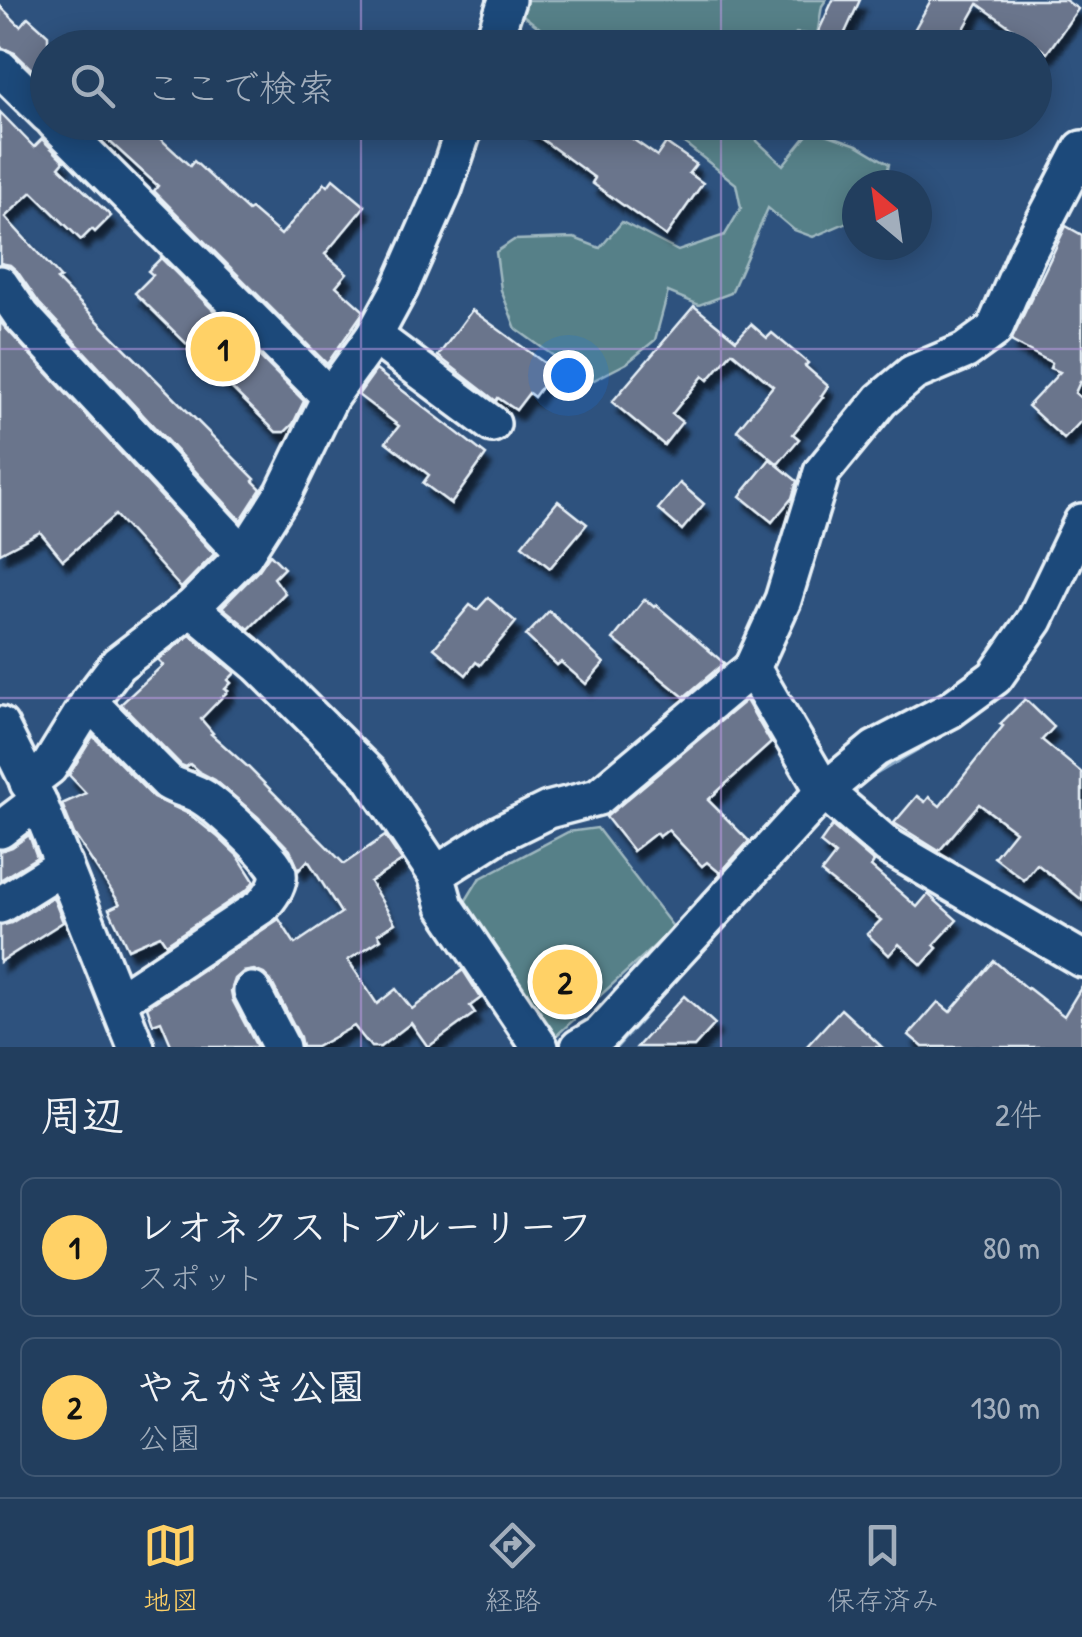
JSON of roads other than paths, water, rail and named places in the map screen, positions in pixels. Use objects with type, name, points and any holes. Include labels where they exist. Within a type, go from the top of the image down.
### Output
[{"type":"street","points":[[497,30],[506,0]]},
{"type":"street","points":[[0,68],[30,97]]},
{"type":"street","points":[[73,140],[330,397]]},
{"type":"street","points":[[0,830],[33,792],[89,702],[118,664],[191,608],[244,556],[284,492],[330,397],[374,336],[400,288],[444,188],[460,140]]},
{"type":"street","points":[[436,874],[499,834],[548,810],[598,797],[752,668],[783,600],[822,472],[881,400],[913,374],[966,352],[994,330],[1026,256],[1082,149]]},
{"type":"street","points":[[0,284],[11,324],[244,556]]},
{"type":"street","points":[[374,336],[492,424]]},
{"type":"street","points":[[580,1047],[601,1034],[824,791],[875,749],[950,710],[995,676],[1035,620],[1082,522]]},
{"type":"street","points":[[191,608],[259,665],[370,774],[436,874],[445,906],[540,1047]]},
{"type":"street","points":[[752,668],[824,791],[888,846],[1082,959]]},
{"type":"street","points":[[89,702],[168,782],[204,798],[267,855],[278,870],[278,879],[263,905],[118,1000]]},
{"type":"street","points":[[0,725],[64,864],[136,1047]]},
{"type":"street","points":[[0,905],[64,864]]},
{"type":"street","points":[[252,991],[282,1047]]},
{"type":"waterway","points":[[872,773],[923,743]]},
{"type":"waterway","points":[[613,1047],[641,1016]]},
{"type":"place","name":"レオネクストブルーリーフ","points":[[223,349]]},
{"type":"place","name":"やえがき公園","points":[[565,982]]}]
